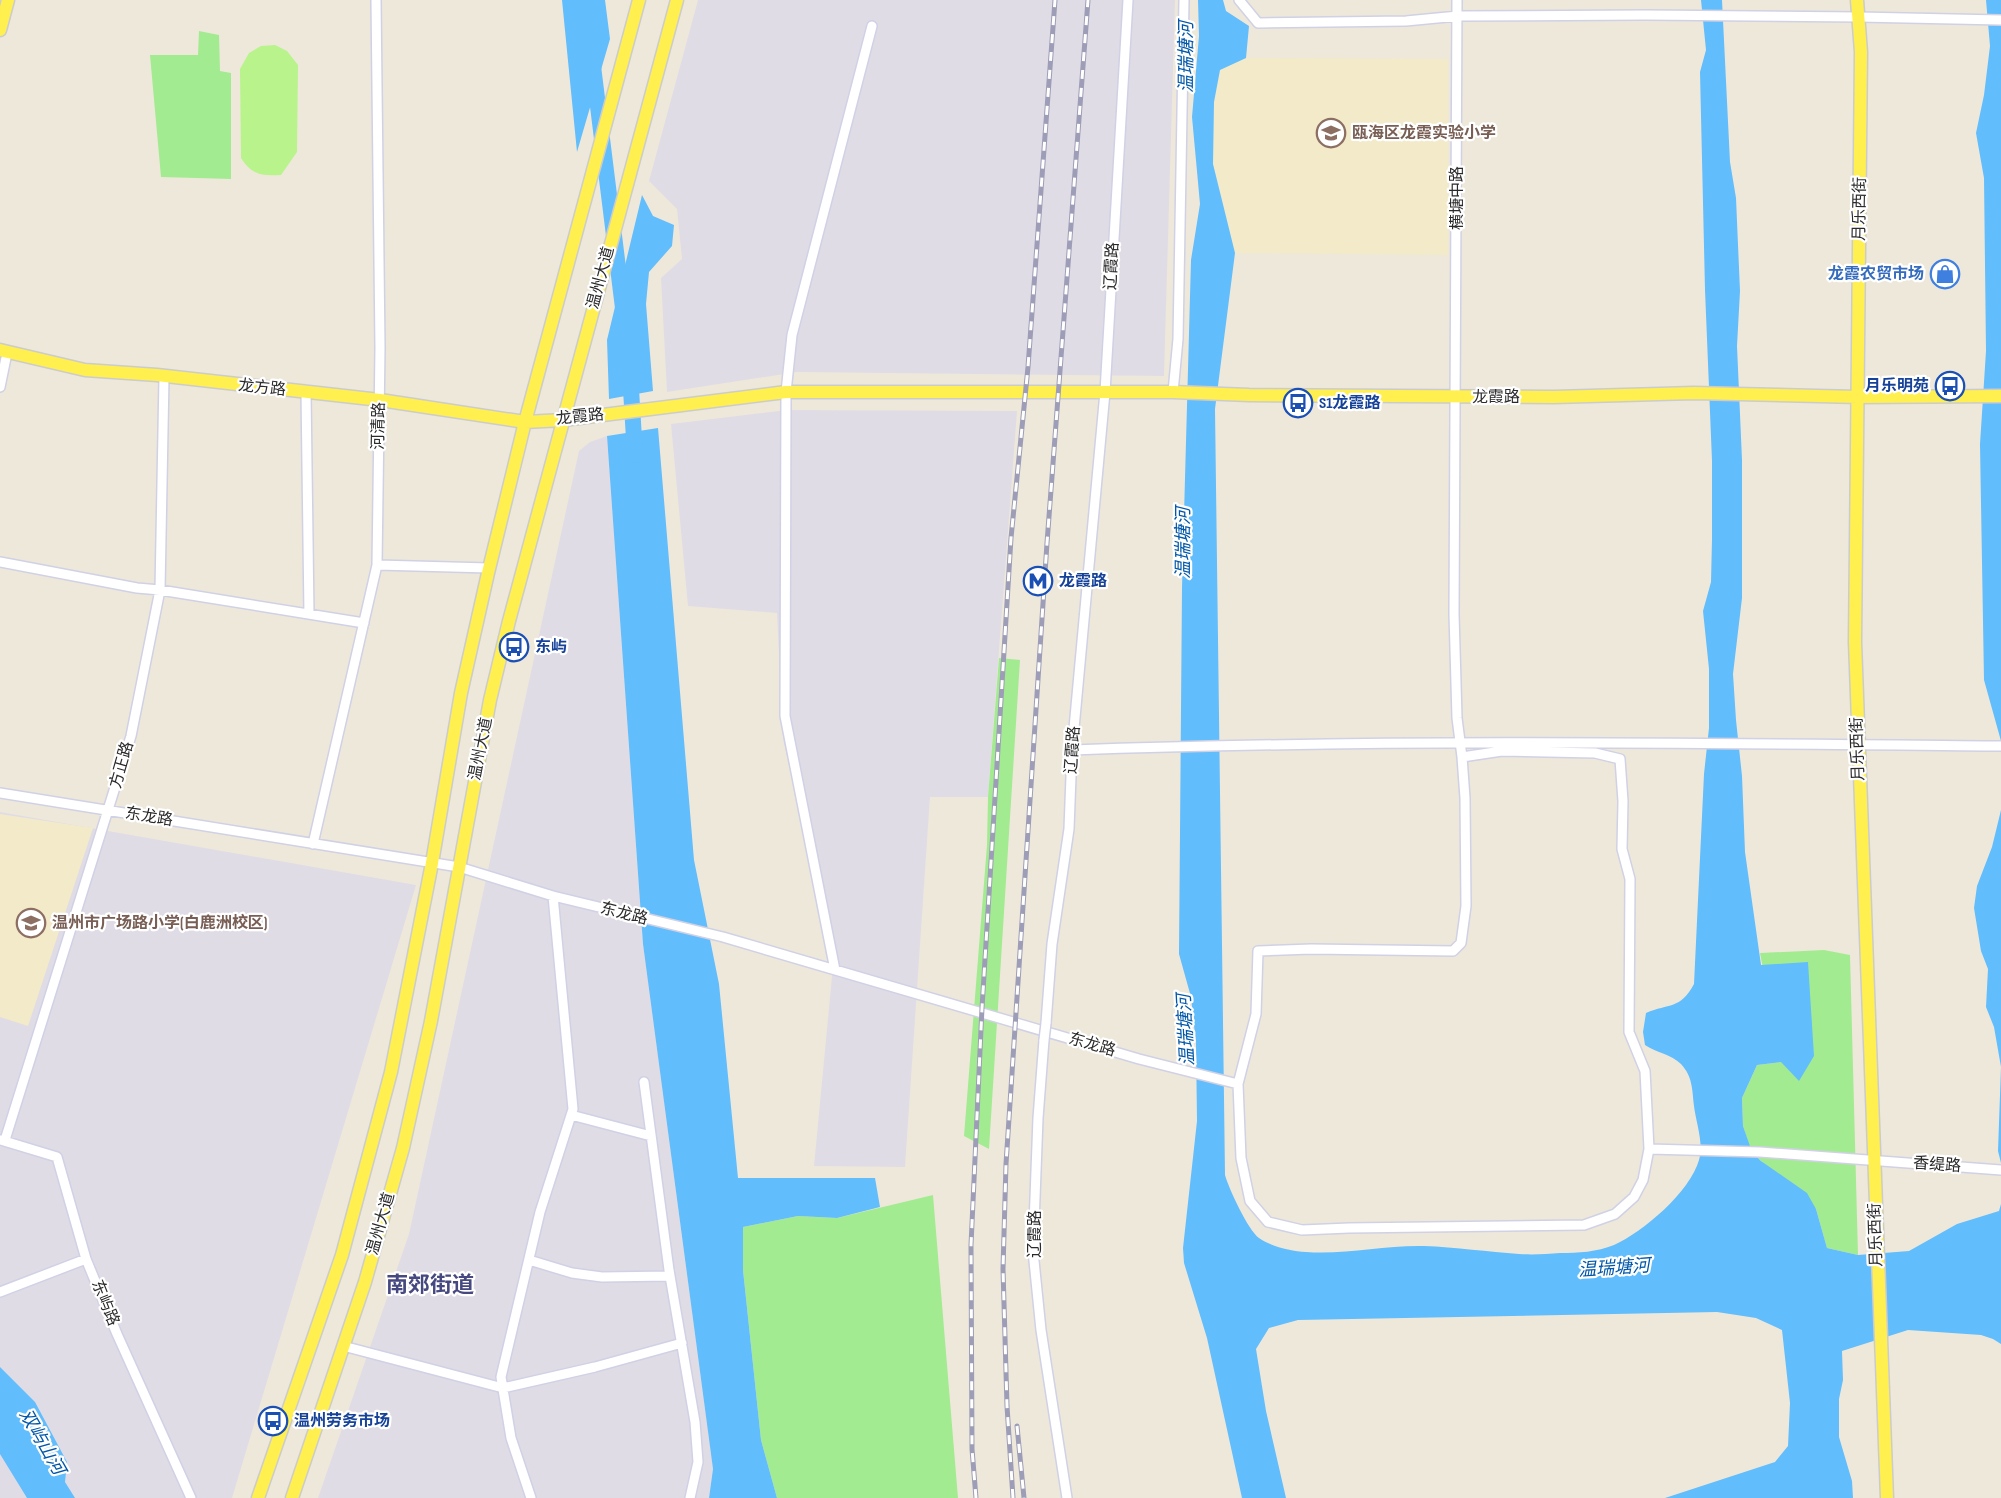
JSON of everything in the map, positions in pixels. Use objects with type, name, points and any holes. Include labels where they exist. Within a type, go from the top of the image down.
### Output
[{"type":"main road","points":[[1,27],[8,0]]},
{"type":"main road","name":"温州大道","points":[[258,1498],[342,1255],[391,1072],[432,863],[461,693],[489,568],[578,221],[639,0]]},
{"type":"main road","name":"温州大道","points":[[292,1498],[365,1282],[406,1138],[429,1032],[490,700],[509,621],[677,0]]},
{"type":"main road","name":"月乐西街","points":[[1857,0],[1861,52],[1855,642],[1887,1498]]},
{"type":"main road","name":"龙方路","points":[[4,352],[85,370],[380,400],[525,422]]},
{"type":"main road","name":"龙霞路","points":[[525,422],[563,420],[786,392],[1173,392],[1249,396],[1554,397],[1694,393],[1858,397],[2001,396]]},
{"type":"street","name":"河清路","points":[[313,844],[378,565],[380,400],[376,0]]},
{"type":"street","name":"辽霞路","points":[[1067,1498],[1041,1330],[1033,1251],[1038,1118],[1052,944],[1069,829],[1072,750],[1105,392],[1128,0]]},
{"type":"street","points":[[1173,392],[1178,339],[1184,0]]},
{"type":"street","points":[[1239,0],[1258,23],[1406,21],[1458,16],[1859,17],[2001,20]]},
{"type":"street","name":"横塘中路","points":[[1235,1083],[1256,1014],[1258,951],[1311,949],[1453,951],[1461,943],[1466,906],[1465,798],[1457,718],[1454,614],[1457,0]]},
{"type":"street","points":[[834,970],[785,716],[786,392],[792,335],[872,26]]},
{"type":"street","points":[[0,387],[4,352]]},
{"type":"street","name":"方正路","points":[[2,1140],[131,736],[160,590],[164,377]]},
{"type":"street","points":[[306,392],[309,614]]},
{"type":"street","points":[[0,562],[136,588],[364,623]]},
{"type":"street","points":[[378,565],[489,568]]},
{"type":"street","points":[[1072,750],[1171,745],[1461,742],[2001,746]]},
{"type":"street","points":[[1235,1083],[1241,1158],[1250,1201],[1268,1222],[1302,1230],[1584,1226],[1615,1214],[1634,1197],[1643,1180],[1649,1149],[1645,1071],[1629,1032],[1630,879],[1622,849],[1623,801],[1620,759],[1594,753],[1502,751],[1462,757]]},
{"type":"street","name":"东龙路","points":[[0,793],[459,867],[554,896],[710,934],[1139,1059],[1235,1083]]},
{"type":"street","points":[[531,1498],[511,1438],[501,1377],[540,1212],[573,1108],[554,896]]},
{"type":"street","points":[[644,1082],[670,1276],[695,1422],[698,1462],[690,1498]]},
{"type":"street","points":[[571,1115],[651,1136]]},
{"type":"street","name":"东屿路","points":[[2,1140],[57,1157],[86,1258],[117,1334],[191,1498]]},
{"type":"street","name":"香缇路","points":[[1649,1149],[1760,1152],[2001,1170]]},
{"type":"street","points":[[0,1292],[86,1258]]},
{"type":"street","points":[[529,1260],[572,1273],[602,1277],[670,1276]]},
{"type":"street","points":[[344,1346],[503,1388],[595,1367],[682,1343]]},
{"type":"shaded area","points":[[698,0],[1175,0],[1164,376],[797,372],[667,392],[661,278],[682,259],[677,209],[649,181]]},
{"type":"shaded area","name":"瓯海区龙霞实验小学","points":[[1246,58],[1448,59],[1448,255],[1235,253],[1213,164],[1214,102],[1220,70]]},
{"type":"shaded area","points":[[787,410],[1017,411],[988,797],[930,797],[905,1167],[814,1166],[833,966],[783,738],[777,613],[688,606],[671,424]]},
{"type":"shaded area","points":[[607,436],[643,944],[713,1469],[709,1498],[318,1498],[409,1234],[579,451],[590,442]]},
{"type":"shaded area","points":[[0,812],[416,885],[232,1498],[0,1498]]},
{"type":"shaded area","name":"温州市广场路小学(白鹿洲校区)","points":[[0,814],[93,828],[28,1026],[0,1017]]},
{"type":"green space","points":[[199,31],[219,35],[220,71],[231,73],[231,179],[161,177],[150,55],[198,55]]},
{"type":"green space","points":[[275,45],[287,51],[298,65],[297,152],[281,175],[268,175],[253,171],[241,158],[240,69],[249,53],[261,46]]},
{"type":"green space","points":[[999,658],[1020,660],[989,1149],[964,1136]]},
{"type":"green space","points":[[1824,950],[1850,955],[1858,1255],[1827,1248],[1816,1209],[1751,1152],[1743,1126],[1742,1098],[1757,1065],[1781,1062],[1760,953]]},
{"type":"green space","points":[[933,1195],[958,1498],[777,1498],[761,1440],[743,1270],[743,1227],[798,1216],[837,1218]]},
{"type":"water","points":[[562,0],[605,0],[610,39],[577,152]]},
{"type":"water","name":"温瑞塘河","points":[[1198,0],[1223,0],[1226,11],[1249,26],[1246,58],[1220,70],[1214,102],[1213,164],[1235,253],[1215,409],[1225,1175],[1239,1209],[1255,1234],[1264,1241],[1282,1248],[1321,1253],[1424,1246],[1529,1254],[1594,1251],[1626,1239],[1651,1221],[1676,1198],[1694,1172],[1699,1160],[1701,1147],[1688,1074],[1677,1061],[1645,1045],[1643,1032],[1646,1013],[1679,1002],[1694,984],[1704,774],[1709,728],[1709,669],[1703,611],[1711,582],[1712,539],[1712,461],[1700,72],[1706,50],[1701,0],[1722,0],[1730,162],[1736,198],[1740,291],[1737,346],[1742,460],[1742,598],[1733,674],[1742,776],[1745,852],[1761,965],[1808,962],[1814,1056],[1799,1081],[1781,1062],[1757,1065],[1742,1098],[1743,1126],[1752,1152],[1761,1161],[1807,1193],[1816,1209],[1827,1248],[1858,1255],[1909,1251],[1957,1224],[1999,1211],[2001,1204],[2001,1344],[1981,1335],[1908,1330],[1842,1351],[1843,1380],[1839,1399],[1839,1437],[1852,1481],[1853,1498],[1665,1498],[1775,1462],[1788,1446],[1790,1403],[1782,1330],[1756,1318],[1717,1312],[1298,1320],[1269,1328],[1256,1349],[1266,1411],[1286,1498],[1242,1498],[1207,1338],[1184,1263],[1183,1248],[1197,1121],[1196,1044],[1191,997],[1179,954],[1182,588],[1191,260],[1200,204],[1192,117],[1199,36]]},
{"type":"water","points":[[1986,0],[2001,0],[2001,741],[1984,680],[1980,444],[1986,351],[1984,178],[1976,133],[1984,95],[1990,46]]},
{"type":"water","points":[[642,195],[653,216],[674,225],[672,246],[649,272],[646,304],[653,391],[609,399],[607,340]]},
{"type":"water","points":[[658,428],[694,860],[719,984],[738,1178],[875,1178],[880,1207],[837,1218],[798,1216],[743,1227],[743,1270],[761,1440],[777,1498],[709,1498],[713,1469],[643,944],[607,436]]},
{"type":"water","points":[[2001,810],[2001,1067],[1994,1027],[1986,1007],[1988,969],[1981,951],[1974,908],[1977,886],[1992,847]]},
{"type":"water","points":[[2001,1067],[2001,1163],[1998,1151]]},
{"type":"water","name":"双屿山河","points":[[0,1367],[35,1402],[67,1462],[65,1482],[75,1498],[27,1498],[0,1454]]},
{"type":"waterway","points":[[593,66],[623,308]]},
{"type":"waterway","points":[[630,373],[635,455]]},
{"type":"railway","points":[[976,1498],[972,1449],[971,1245],[982,1008],[1011,538],[1028,367],[1055,0]]},
{"type":"railway","points":[[1013,1498],[1007,1406],[1003,1269],[1006,1164],[1047,543],[1088,0]]},
{"type":"railway","points":[[1017,1426],[1024,1498]]},
{"type":"place","name":"瓯海区龙霞实验小学","points":[[1331,133]]},
{"type":"place","name":"龙霞农贸市场","points":[[1945,274]]},
{"type":"place","name":"月乐明苑","points":[[1950,386]]},
{"type":"place","name":"S1龙霞路","points":[[1298,403]]},
{"type":"place","name":"龙霞路","points":[[1038,581]]},
{"type":"place","name":"东屿","points":[[514,647]]},
{"type":"place","name":"温州市广场路小学(白鹿洲校区)","points":[[31,923]]},
{"type":"place","name":"温州劳务市场","points":[[273,1421]]},
{"type":"district","name":"南郊街道","points":[[430,1285]]}]
